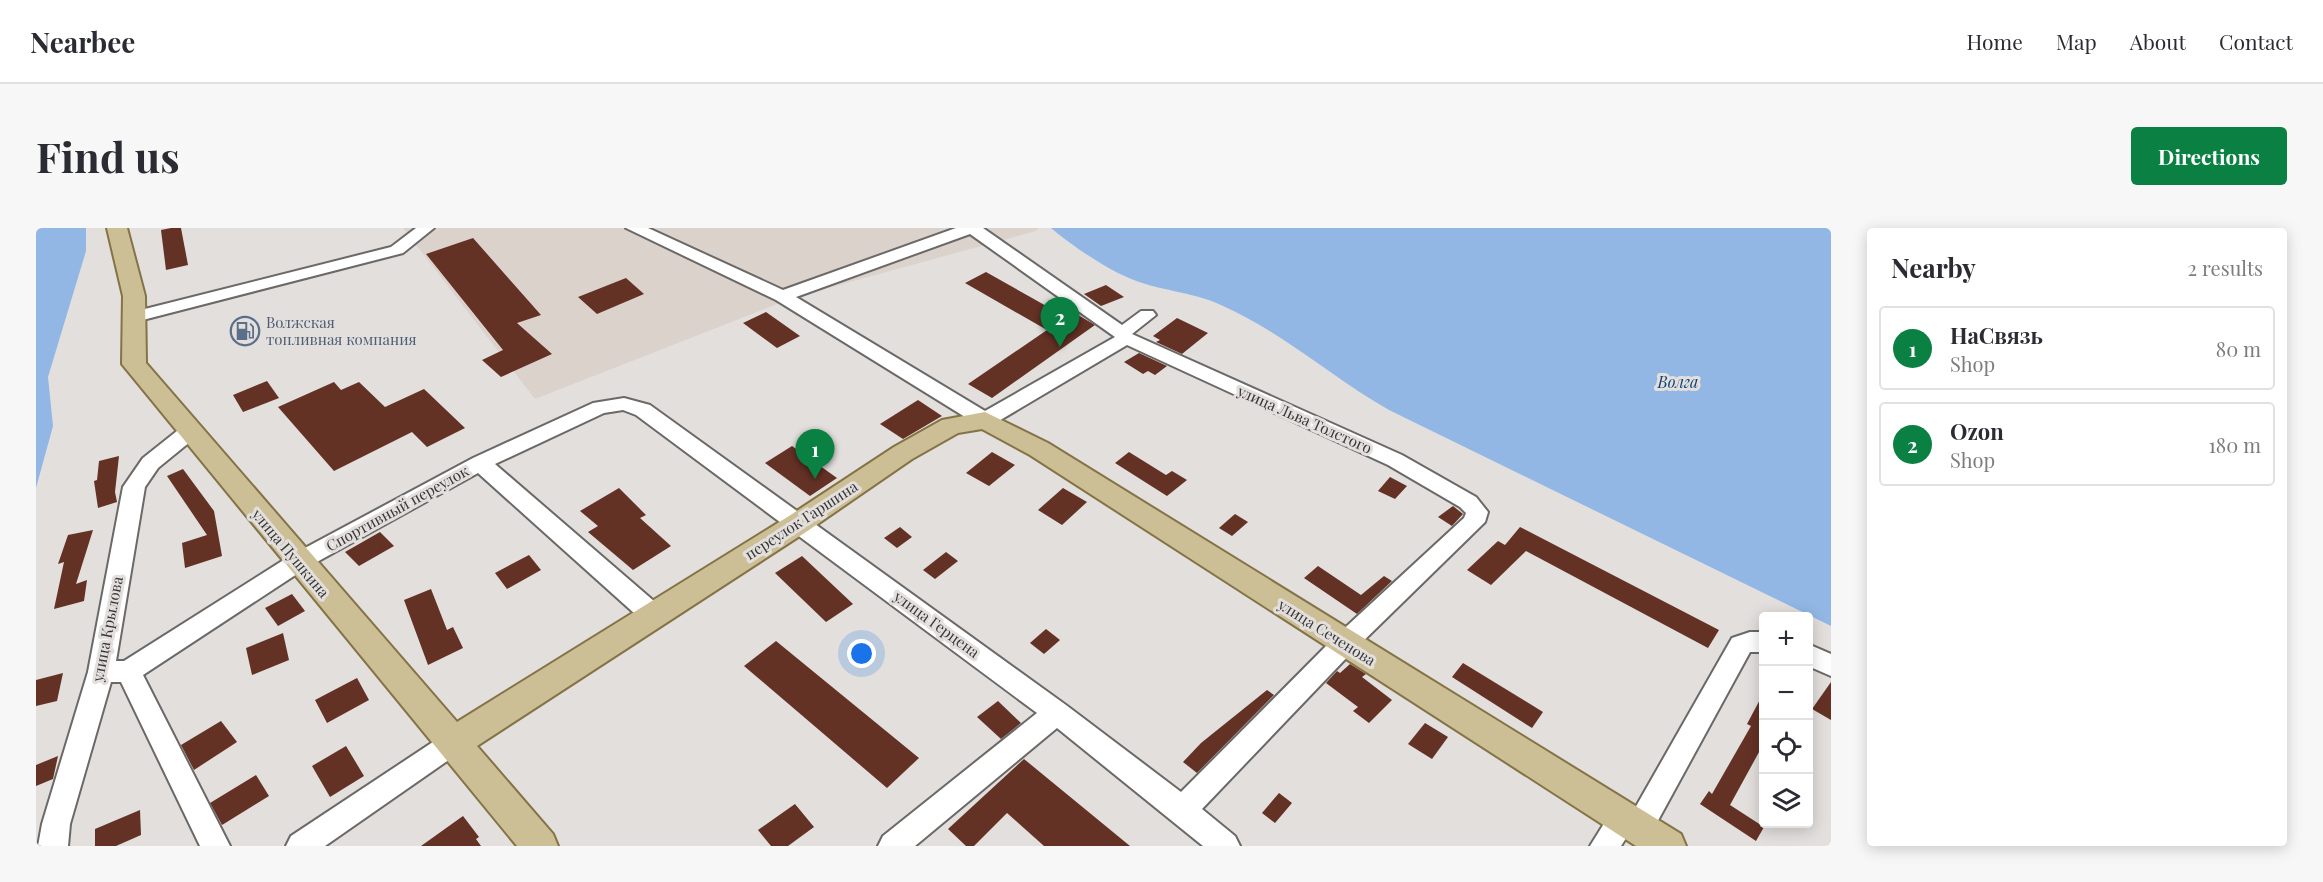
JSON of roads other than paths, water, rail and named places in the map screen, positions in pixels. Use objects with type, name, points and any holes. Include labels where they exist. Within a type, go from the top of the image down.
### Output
[{"type":"main road","name":"улица Пушкина","points":[[117,228],[134,296],[134,364],[298,562],[454,742],[540,846]]},
{"type":"main road","name":"переулок Гаршина","points":[[454,742],[799,523],[903,453],[951,426],[985,420]]},
{"type":"main road","name":"улица Сеченова","points":[[985,420],[1039,449],[1344,644],[1668,846]]},
{"type":"street","points":[[135,317],[397,250],[426,228]]},
{"type":"street","points":[[634,228],[713,262],[782,296],[893,361],[985,420]]},
{"type":"street","points":[[782,296],[825,283],[972,228]]},
{"type":"street","name":"улица Льва Толстого","points":[[972,228],[1124,335],[1395,460],[1468,502],[1477,512],[1474,522],[1344,644]]},
{"type":"street","name":"переулок Гаршина","points":[[985,420],[1124,335],[1146,315]]},
{"type":"street","name":"Спортивный переулок","points":[[128,671],[298,562],[480,463],[600,407],[624,404],[643,410]]},
{"type":"street","name":"улица Герцена","points":[[643,410],[1057,713],[1183,809],[1225,846]]},
{"type":"street","name":"улица Крылова","points":[[54,846],[56,824],[101,672],[138,476],[189,432]]},
{"type":"street","points":[[480,463],[653,615]]},
{"type":"street","points":[[1605,846],[1631,823],[1741,645],[1757,642]]},
{"type":"street","points":[[1183,809],[1344,644]]},
{"type":"street","points":[[1813,656],[1831,666]]},
{"type":"street","points":[[101,672],[128,671],[215,846]]},
{"type":"street","points":[[893,846],[1057,713]]},
{"type":"street","points":[[301,846],[454,742]]},
{"type":"water","points":[[36,228],[86,228],[86,251],[48,377],[53,426],[36,488]]},
{"type":"water","name":"Волга","points":[[1051,228],[1831,228],[1831,626],[1813,617],[1813,612],[1802,612],[1389,410],[1286,341],[1243,316],[1210,300],[1151,286],[1120,274],[1068,242]]},
{"type":"place","name":"Волжская топливная компания","points":[[245,331]]},
{"type":"place","name":"Ozon","points":[[1060,347]]},
{"type":"place","name":"НаСвязь","points":[[815,479]]}]
